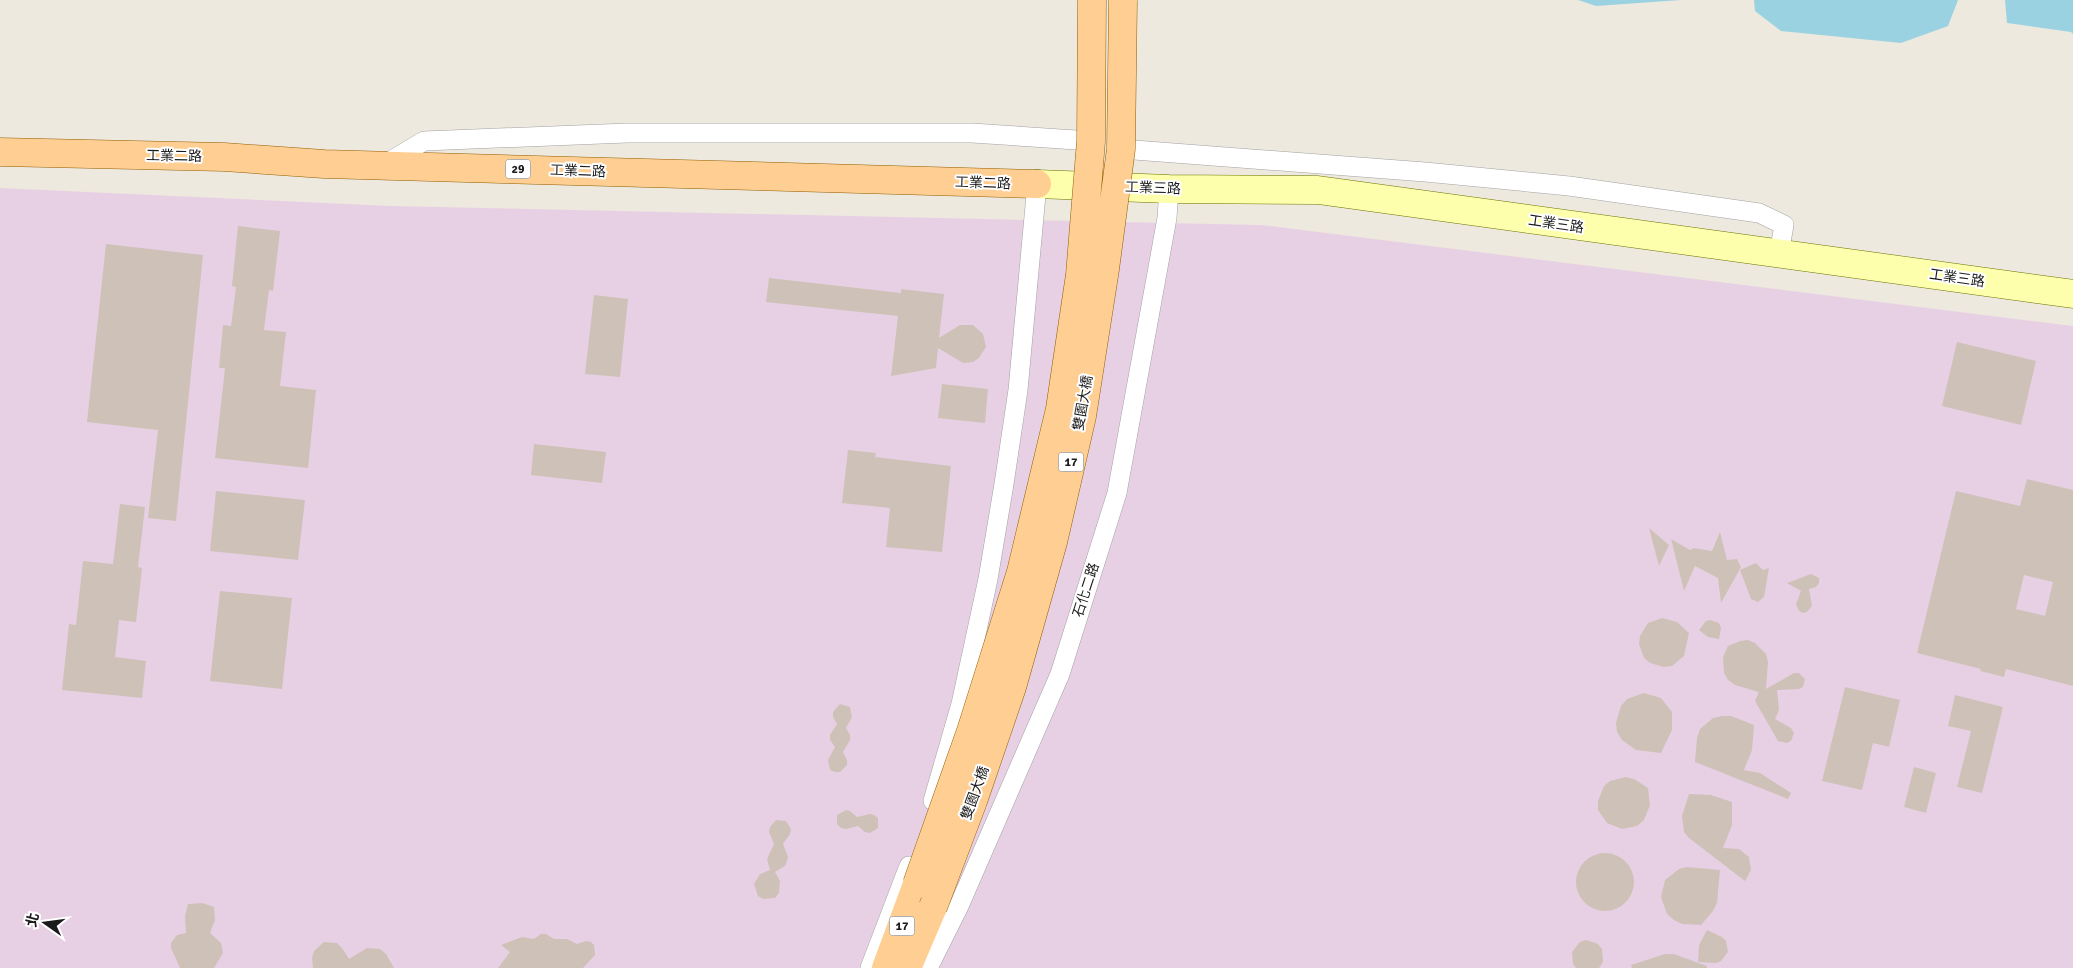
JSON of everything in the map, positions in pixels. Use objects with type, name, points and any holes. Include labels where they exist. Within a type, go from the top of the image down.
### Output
[{"type":"main road","name":"雙園大橋","points":[[886,968],[971,731],[1021,572],[1060,409],[1080,275],[1091,141],[1092,0]]},
{"type":"main road","name":"雙園大橋","points":[[907,968],[933,907],[973,801],[1012,687],[1053,542],[1082,416],[1121,149],[1123,0]]},
{"type":"main road","name":"工業二路","points":[[0,152],[224,157],[324,164],[1037,184]]},
{"type":"street","points":[[384,165],[424,141],[627,133],[972,133],[1091,141]]},
{"type":"street","points":[[1121,149],[1425,172],[1569,186],[1759,213],[1784,225],[1779,254]]},
{"type":"street","points":[[870,968],[930,813],[961,704],[988,579],[1018,390],[1037,184]]},
{"type":"street","name":"工業三路","points":[[1037,184],[1169,189],[1318,190],[2073,294]]},
{"type":"street","name":"石化二路","points":[[928,968],[959,906],[1060,674],[1117,493],[1165,227],[1169,189]]},
{"type":"shaded area","points":[[0,188],[391,206],[1261,225],[2073,326],[2073,968],[0,968]]},
{"type":"water","points":[[1578,0],[1681,0],[1596,6]]},
{"type":"water","points":[[1754,0],[1958,0],[1948,26],[1901,43],[1781,31],[1755,11]]},
{"type":"water","points":[[2005,0],[2073,0],[2073,34],[2071,32],[2007,23]]},
{"type":"building","points":[[238,226],[280,231],[273,291],[269,290],[264,330],[286,332],[280,386],[316,390],[308,468],[215,458],[225,368],[219,368],[223,325],[231,326],[236,287],[232,286]]},
{"type":"building","points":[[106,244],[203,255],[176,521],[148,518],[158,430],[87,422]]},
{"type":"building","points":[[769,278],[901,293],[901,289],[944,294],[939,338],[960,325],[973,325],[983,334],[986,347],[979,358],[973,362],[963,363],[938,348],[936,368],[891,376],[898,316],[766,302]]},
{"type":"building","points":[[594,295],[628,299],[620,377],[585,374]]},
{"type":"building","points":[[1957,342],[2036,361],[2021,425],[1942,406]]},
{"type":"building","points":[[942,384],[988,389],[985,423],[938,418]]},
{"type":"building","points":[[534,444],[606,452],[602,483],[531,475]]},
{"type":"building","points":[[848,450],[876,453],[875,457],[951,466],[942,552],[886,547],[890,508],[842,503]]},
{"type":"building","points":[[2027,479],[2073,490],[2073,686],[2006,669],[2004,677],[1980,671],[1981,669],[1917,653],[1956,491],[2020,506]],"holes":[[[2024,575],[2053,582],[2045,616],[2016,609]]]},
{"type":"building","points":[[216,491],[305,500],[298,560],[210,551]]},
{"type":"building","points":[[120,504],[145,507],[138,567],[142,568],[136,622],[119,620],[115,657],[146,661],[142,698],[62,690],[69,624],[76,625],[83,561],[113,564]]},
{"type":"building","points":[[1649,528],[1669,545],[1659,566]]},
{"type":"building","points":[[1720,532],[1727,560],[1737,559],[1741,567],[1721,603],[1718,578],[1695,566],[1684,591],[1671,539],[1690,550],[1694,548],[1712,551]]},
{"type":"building","points":[[1756,563],[1763,570],[1769,568],[1764,597],[1758,602],[1751,599],[1740,570]]},
{"type":"building","points":[[1811,574],[1819,578],[1819,583],[1816,587],[1809,589],[1812,606],[1807,612],[1803,613],[1799,611],[1796,604],[1801,591],[1787,583]]},
{"type":"building","points":[[220,591],[292,598],[282,689],[210,681]]},
{"type":"building","points":[[1662,618],[1677,622],[1689,633],[1684,656],[1672,666],[1664,667],[1650,663],[1644,658],[1639,644],[1640,636],[1648,623]]},
{"type":"building","points":[[1710,620],[1719,623],[1721,628],[1719,639],[1708,637],[1699,630],[1706,621]]},
{"type":"building","points":[[1748,640],[1755,643],[1766,654],[1768,662],[1766,689],[1794,673],[1799,673],[1805,679],[1803,687],[1799,689],[1777,690],[1779,710],[1775,719],[1791,728],[1794,733],[1791,741],[1787,743],[1778,741],[1755,701],[1759,692],[1735,685],[1728,680],[1724,673],[1723,657],[1728,646]]},
{"type":"building","points":[[1845,687],[1900,700],[1889,747],[1873,743],[1862,790],[1822,781]]},
{"type":"building","points":[[1644,693],[1661,698],[1672,712],[1672,730],[1661,753],[1636,750],[1622,740],[1617,732],[1616,723],[1621,706],[1627,699]]},
{"type":"building","points":[[1955,695],[2003,707],[1982,793],[1957,787],[1971,731],[1948,726]]},
{"type":"building","points":[[840,704],[850,707],[852,717],[846,728],[850,735],[850,740],[843,752],[847,765],[840,772],[835,772],[830,770],[828,760],[835,747],[830,740],[830,735],[837,724],[833,717],[833,712]]},
{"type":"building","points":[[1731,716],[1754,725],[1752,750],[1744,770],[1760,773],[1791,793],[1788,799],[1695,762],[1697,738],[1700,729],[1713,718]]},
{"type":"building","points":[[1914,767],[1936,773],[1926,813],[1904,807]]},
{"type":"building","points":[[1626,777],[1634,779],[1648,788],[1650,805],[1644,820],[1637,826],[1622,829],[1607,823],[1598,810],[1598,801],[1604,786],[1610,781]]},
{"type":"building","points":[[1689,794],[1711,795],[1732,802],[1732,825],[1723,848],[1739,849],[1749,857],[1751,870],[1745,881],[1689,838],[1684,832],[1682,816]]},
{"type":"building","points":[[846,810],[857,817],[874,815],[878,818],[878,828],[870,833],[865,832],[858,826],[846,829],[841,828],[837,824],[837,815]]},
{"type":"building","points":[[776,820],[786,821],[791,829],[783,844],[788,857],[785,866],[775,872],[780,881],[779,893],[775,898],[763,899],[758,896],[754,884],[760,874],[770,870],[767,859],[774,844],[769,832],[770,827]]},
{"type":"building","points":[[1605,853],[1616,855],[1629,866],[1634,882],[1632,893],[1621,906],[1605,911],[1594,909],[1581,898],[1576,882],[1578,871],[1589,858]]},
{"type":"building","points":[[1687,867],[1720,870],[1717,903],[1701,925],[1682,924],[1674,920],[1667,914],[1661,897],[1665,880],[1679,869]]},
{"type":"building","points":[[202,903],[214,907],[215,920],[210,933],[221,943],[223,953],[214,968],[180,968],[171,948],[171,943],[177,935],[186,933],[185,916],[188,904]]},
{"type":"building","points":[[1707,930],[1726,941],[1728,952],[1721,961],[1716,963],[1698,962],[1699,945]]},
{"type":"building","points":[[541,934],[546,934],[554,939],[567,939],[577,944],[586,941],[591,942],[594,945],[595,955],[583,968],[498,968],[510,952],[501,945],[522,937],[534,939]]},
{"type":"building","points":[[1586,940],[1598,944],[1602,949],[1603,962],[1599,968],[1576,968],[1573,964],[1572,952],[1580,942]]},
{"type":"building","points":[[324,942],[337,943],[349,959],[367,948],[380,949],[386,954],[394,968],[313,968],[312,958],[314,951]]},
{"type":"building","points":[[1665,954],[1674,954],[1707,966],[1707,968],[1632,968],[1631,965]]}]
